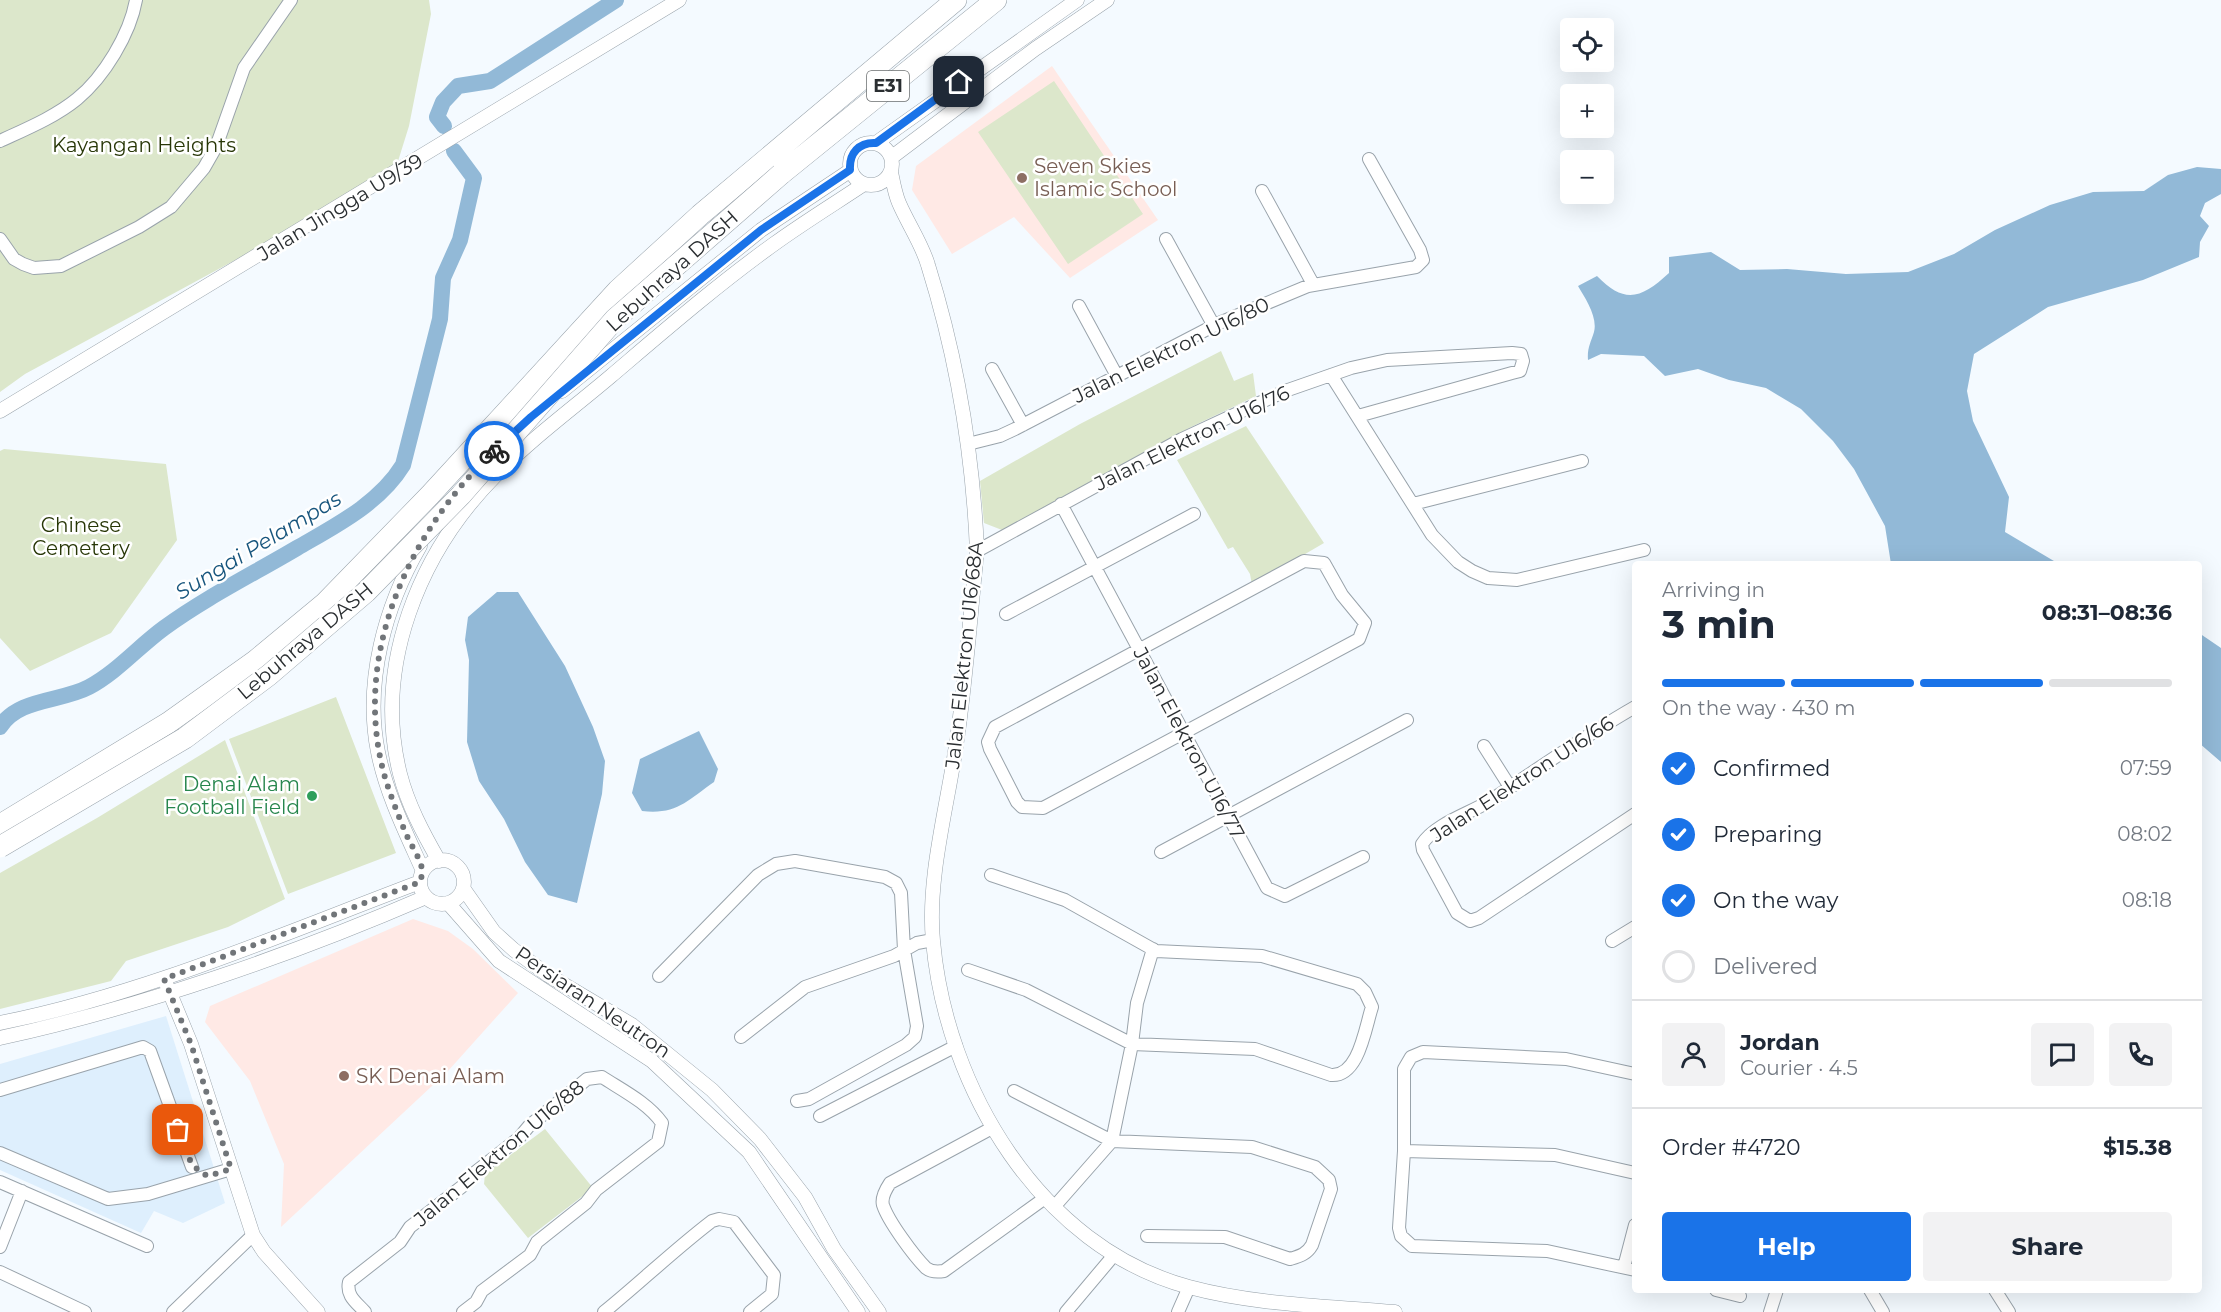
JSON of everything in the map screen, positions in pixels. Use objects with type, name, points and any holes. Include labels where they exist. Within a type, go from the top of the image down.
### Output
[{"type":"highway","name":"Lebuhraya DASH","points":[[0,847],[185,738],[269,675],[348,607],[461,495],[615,320],[775,165],[956,0]]},
{"type":"highway","name":"Lebuhraya DASH","points":[[0,825],[168,723],[255,661],[325,603],[430,495],[618,290],[775,165],[996,0]]},
{"type":"street","points":[[0,141],[48,118],[78,98],[124,40],[136,0]]},
{"type":"street","points":[[0,239],[14,259],[23,264],[34,268],[55,268],[139,227],[171,207],[204,168],[216,147],[244,68],[291,0]]},
{"type":"street","name":"Jalan Jingga U9/39","points":[[0,411],[679,0]]},
{"type":"street","points":[[876,143],[1077,0]]},
{"type":"street","points":[[892,157],[1035,49],[1107,0]]},
{"type":"street","points":[[438,861],[453,863],[459,868],[464,881],[460,895],[448,903],[436,904],[426,897],[422,877],[396,809],[378,752],[375,686],[383,633],[391,606],[413,557],[441,510],[483,461],[531,417],[761,230],[850,170],[852,155],[856,149],[869,142],[876,143],[883,146],[892,157],[891,172],[897,201]]},
{"type":"street","name":"Jalan Elektron U16/80","points":[[968,444],[1000,436],[1214,326],[1313,284],[1416,267],[1423,260],[1420,250],[1369,159]]},
{"type":"street","points":[[850,170],[869,185],[897,201]]},
{"type":"street","points":[[438,861],[414,814],[400,773],[393,724],[392,681],[405,619],[435,554],[461,516],[493,478],[541,431],[773,245],[869,185],[885,181],[891,172]]},
{"type":"street","points":[[1262,191],[1313,284]]},
{"type":"street","name":"Jalan Elektron U16/68A","points":[[897,201],[927,260],[947,326],[968,444],[977,550],[957,743],[932,900],[933,940],[942,1002],[956,1046],[992,1128],[1049,1202],[1114,1255],[1189,1287],[1263,1306],[1395,1312]]},
{"type":"street","points":[[1166,239],[1214,326]]},
{"type":"street","points":[[1079,306],[1117,376]]},
{"type":"street","name":"Jalan Elektron U16/76","points":[[977,550],[1182,439],[1264,400],[1331,375],[1387,360],[1521,354],[1523,361],[1520,371],[1358,416]]},
{"type":"street","points":[[992,369],[1023,425]]},
{"type":"street","points":[[1331,375],[1432,535],[1458,562],[1488,578],[1517,580],[1644,550]]},
{"type":"street","points":[[1413,504],[1582,461]]},
{"type":"street","name":"Jalan Elektron U16/77","points":[[1061,504],[1267,888],[1285,896],[1363,857]]},
{"type":"street","points":[[1006,614],[1194,513]]},
{"type":"street","points":[[1305,561],[1324,563],[1342,595],[1365,623],[1359,639],[1184,733],[1043,808],[1022,807],[1002,774],[988,742],[995,727],[1305,561]]},
{"type":"street","name":"Jalan Elektron U16/66","points":[[1632,709],[1433,833],[1422,844],[1425,858],[1457,913],[1463,919],[1470,921],[1479,918],[1632,816]]},
{"type":"street","points":[[1161,852],[1407,720]]},
{"type":"street","points":[[1484,746],[1510,787]]},
{"type":"street","points":[[0,1023],[63,1010],[164,979],[422,877],[438,861]]},
{"type":"street","points":[[659,976],[758,875],[776,864],[795,861],[885,877],[899,887],[902,899],[904,950],[916,1026],[915,1037],[906,1046],[809,1099],[797,1101]]},
{"type":"street","points":[[968,970],[1026,990],[1132,1044],[1255,1049],[1336,1075],[1352,1065],[1372,1007],[1365,992],[1357,984],[1262,956],[1153,950],[1065,900],[991,875]]},
{"type":"street","name":"Persiaran Neutron","points":[[463,888],[494,932],[514,950],[548,975],[632,1026],[679,1061],[720,1098],[760,1139],[805,1197],[834,1249],[879,1312]]},
{"type":"street","points":[[0,1038],[63,1025],[170,993],[369,922],[426,897]]},
{"type":"street","name":"Persiaran Neutron","points":[[448,903],[499,961],[652,1061],[749,1152],[858,1312]]},
{"type":"street","points":[[1612,941],[1632,929]]},
{"type":"street","points":[[741,1037],[805,987],[894,956],[917,943],[933,940]]},
{"type":"street","points":[[992,1128],[890,1183],[885,1192],[883,1205],[903,1238],[927,1268],[937,1272],[944,1271],[1049,1202],[1112,1141],[1132,1044],[1137,1003],[1153,950]]},
{"type":"street","points":[[164,979],[191,1044],[253,1234],[264,1252],[318,1312]]},
{"type":"street","points":[[177,1009],[197,983]]},
{"type":"street","points":[[144,1000],[177,1009]]},
{"type":"street","points":[[820,1116],[956,1046]]},
{"type":"street","points":[[0,1090],[143,1047],[150,1051],[192,1167],[202,1178]]},
{"type":"street","points":[[1632,1073],[1566,1059],[1423,1052],[1411,1057],[1405,1062],[1404,1069],[1404,1151],[1399,1228],[1406,1242],[1418,1247],[1547,1251],[1630,1269],[1632,1251]]},
{"type":"street","name":"Jalan Elektron U16/88","points":[[365,1312],[351,1297],[349,1282],[400,1242],[410,1227],[464,1185],[473,1174],[519,1138],[528,1126],[587,1079],[602,1077],[634,1098],[657,1117],[662,1124],[658,1142],[596,1190],[586,1203],[537,1242],[530,1255],[482,1291],[476,1302],[463,1312]]},
{"type":"street","points":[[1014,1092],[1112,1141],[1252,1147],[1315,1167],[1329,1180],[1331,1189],[1312,1245],[1308,1251],[1290,1259],[1225,1238],[1147,1236]]},
{"type":"street","points":[[1404,1151],[1555,1155],[1632,1172]]},
{"type":"street","points":[[0,1154],[108,1199],[148,1194],[231,1169]]},
{"type":"street","points":[[183,1184],[192,1167]]},
{"type":"street","points":[[0,1182],[147,1246]]},
{"type":"street","points":[[0,1247],[22,1191]]},
{"type":"street","points":[[604,1312],[653,1272],[660,1262],[712,1221],[719,1220],[734,1222],[774,1275],[772,1294],[750,1312]]},
{"type":"street","points":[[172,1312],[253,1234]]},
{"type":"street","points":[[1066,1312],[1114,1255]]},
{"type":"street","points":[[0,1272],[85,1312]]},
{"type":"street","points":[[1178,1312],[1189,1287]]},
{"type":"street","points":[[1728,1293],[1740,1296]]},
{"type":"street","points":[[1770,1312],[1776,1293]]},
{"type":"street","points":[[1872,1293],[1883,1312]]},
{"type":"street","points":[[1997,1293],[2009,1312]]},
{"type":"shaded area","name":"Seven Skies Islamic School","points":[[1052,66],[1158,220],[1070,278],[1014,217],[952,254],[912,190],[916,166]]},
{"type":"shaded area","name":"SK Denai Alam","points":[[413,919],[448,931],[473,949],[518,993],[448,1071],[281,1227],[284,1164],[250,1081],[205,1022],[210,1006]]},
{"type":"shaded area","points":[[166,1016],[225,1203],[183,1223],[154,1211],[141,1233],[0,1170],[0,1064]]},
{"type":"green space","name":"Kayangan Heights","points":[[0,0],[429,0],[431,14],[409,126],[394,174],[25,374],[0,392]]},
{"type":"green space","points":[[1054,81],[1143,214],[1068,264],[978,132]]},
{"type":"green space","points":[[1221,351],[1234,381],[1253,373],[1256,396],[1191,427],[1002,530],[984,523],[980,481],[1080,424]]},
{"type":"green space","points":[[1246,426],[1324,543],[1252,585],[1250,574],[1233,547],[1228,549],[1177,460]]},
{"type":"green space","name":"Chinese Cemetery","points":[[4,449],[166,464],[177,540],[111,633],[30,671],[0,638],[0,451]]},
{"type":"green space","name":"Denai Alam Football Field","points":[[336,697],[396,853],[288,894],[229,739]]},
{"type":"green space","points":[[225,740],[285,899],[228,927],[126,961],[111,981],[0,1009],[0,873],[97,818]]},
{"type":"green space","points":[[545,1129],[593,1188],[528,1238],[484,1184],[485,1174]]},
{"type":"water","points":[[2197,167],[2221,169],[2221,194],[2205,203],[2200,216],[2209,226],[2200,242],[2199,257],[2143,280],[2048,307],[1974,354],[1967,391],[1973,421],[2009,497],[2005,532],[2054,561],[1891,561],[1885,526],[1854,469],[1833,441],[1801,409],[1766,388],[1729,380],[1698,369],[1665,376],[1644,356],[1601,354],[1588,360],[1595,326],[1590,308],[1578,286],[1597,276],[1616,291],[1633,295],[1642,293],[1669,273],[1669,257],[1711,252],[1740,270],[1787,269],[1846,274],[1908,272],[1954,254],[1995,230],[2050,205],[2093,192],[2144,191],[2168,175]]},
{"type":"water","points":[[497,592],[518,592],[565,666],[593,727],[605,761],[602,794],[577,903],[548,895],[525,862],[504,819],[479,781],[467,742],[469,660],[465,640],[468,617]]},
{"type":"water","points":[[2202,635],[2221,648],[2221,762],[2202,746]]},
{"type":"water","points":[[699,731],[718,769],[714,782],[673,809],[642,811],[632,793],[640,759]]},
{"type":"waterway","name":"Sungai Pelampas","points":[[444,126],[437,117],[443,102],[458,86],[490,81],[616,0]]},
{"type":"waterway","name":"Sungai Pelampas","points":[[0,727],[18,711],[78,692],[99,681],[154,635],[180,617],[355,513],[369,503],[393,479],[403,465],[440,319],[443,278],[460,240],[474,178],[454,151]]},
{"type":"way so far","points":[[178,1130],[192,1167],[200,1173],[208,1176],[231,1169],[191,1044],[164,979],[420,882],[423,871],[389,791],[378,752],[375,686],[383,633],[391,606],[413,557],[441,510],[494,451]]},
{"type":"place","name":"Seven Skies Islamic School","points":[[1022,178]]},
{"type":"place","name":"Denai Alam Football Field","points":[[312,796]]},
{"type":"place","name":"SK Denai Alam","points":[[344,1076]]},
{"type":"route","points":[[494,451],[531,417],[761,230],[850,170],[850,162],[856,149],[869,142],[876,143],[959,82]]}]
